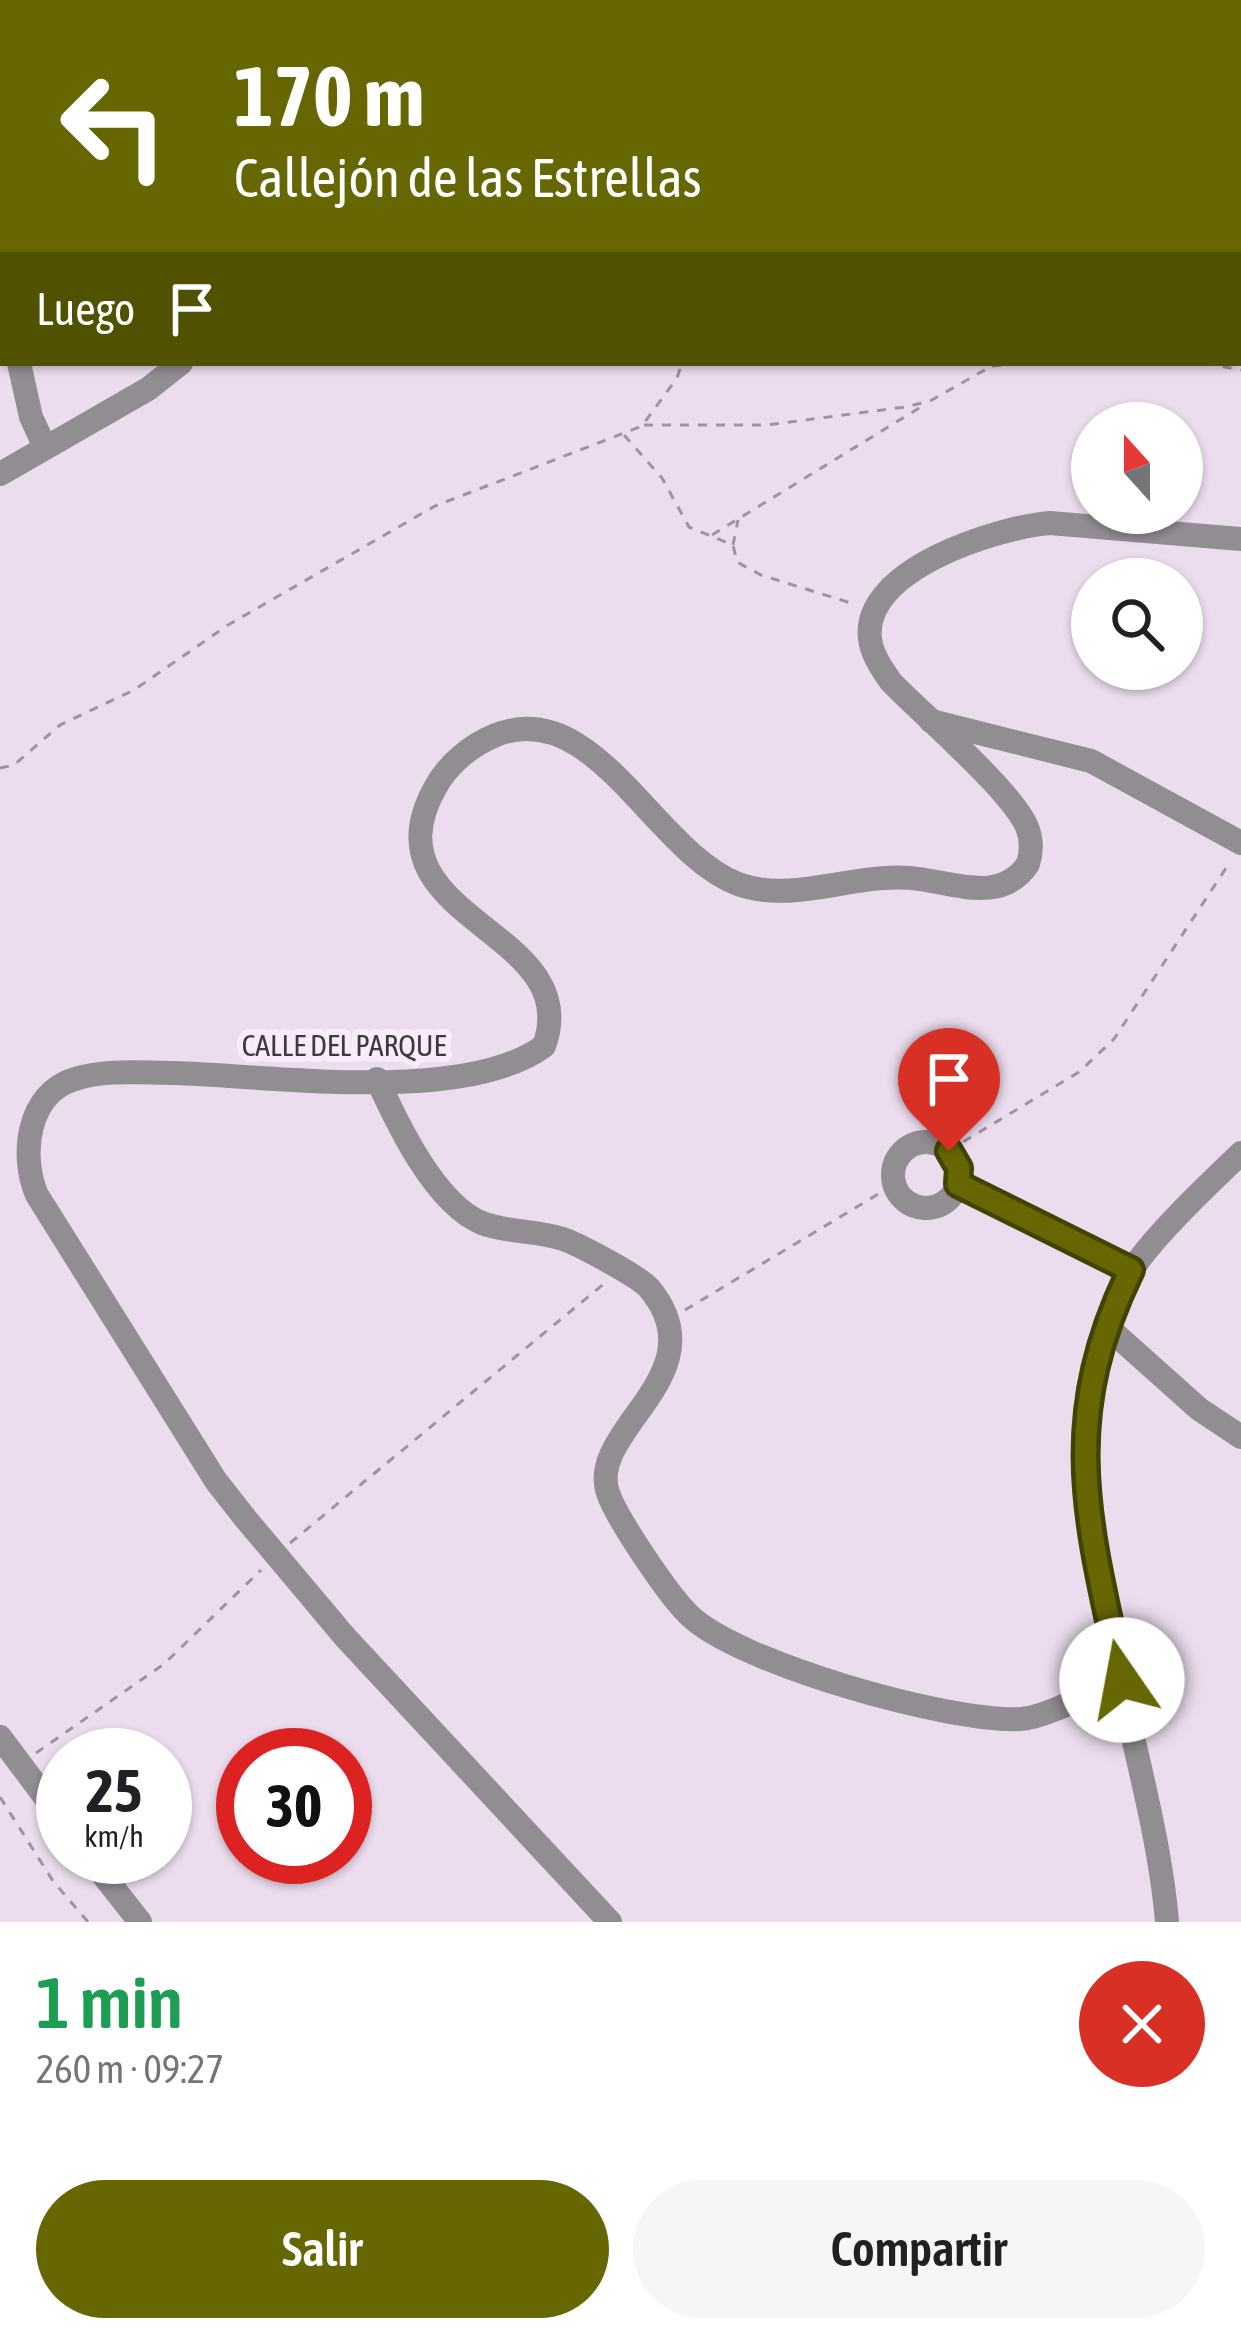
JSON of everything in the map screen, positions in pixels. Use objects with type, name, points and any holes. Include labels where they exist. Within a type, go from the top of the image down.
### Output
[{"type":"street","points":[[20,366],[31,417],[44,445]]},
{"type":"street","points":[[0,473],[148,389],[177,366]]},
{"type":"street","name":"CALLE DEL PARQUE","points":[[610,1922],[345,1637],[216,1481],[128,1335],[52,1225],[31,1180],[30,1135],[41,1103],[77,1078],[156,1073],[424,1080],[492,1072],[530,1056],[547,1038],[548,1005],[527,963],[435,887],[422,849],[426,812],[435,787],[451,766],[486,739],[529,726],[570,737],[608,768],[701,863],[749,887],[788,890],[893,875],[1000,887],[1028,864],[1027,827],[1000,791],[880,665],[870,638],[871,622],[889,592],[939,555],[993,533],[1050,523],[1241,539]]},
{"type":"street","points":[[929,721],[1091,761],[1241,844]]},
{"type":"street","points":[[377,1079],[401,1131],[435,1180],[480,1222],[563,1239],[648,1286],[666,1322],[668,1365],[608,1463],[607,1490],[689,1616],[777,1664],[940,1712],[1024,1719],[1122,1680]]},
{"type":"street","points":[[923,1142],[949,1151],[959,1168],[958,1184],[937,1207],[906,1202],[895,1184],[897,1159],[908,1147],[923,1142]]},
{"type":"street","points":[[1167,1922],[1150,1798],[1086,1489],[1089,1384],[1105,1325],[1131,1270],[1241,1153]]},
{"type":"street","points":[[958,1184],[1131,1270]]},
{"type":"street","points":[[1105,1325],[1199,1409],[1241,1437]]},
{"type":"street","points":[[0,1737],[36,1786]]},
{"type":"street","points":[[110,1884],[140,1922]]},
{"type":"path","points":[[643,425],[681,366]]},
{"type":"path","points":[[708,537],[991,366]]},
{"type":"path","points":[[0,768],[14,765],[60,725],[134,690],[228,625],[435,506],[643,425],[767,424],[930,401]]},
{"type":"path","points":[[622,434],[662,478],[689,527],[733,545]]},
{"type":"path","points":[[738,518],[733,545],[737,562],[761,575],[834,597]]},
{"type":"path","points":[[949,1151],[1079,1072],[1114,1039],[1241,844]]},
{"type":"path","points":[[666,1322],[895,1184]]},
{"type":"path","points":[[20,1764],[164,1664],[276,1555],[620,1271]]},
{"type":"path","points":[[0,1798],[53,1881],[88,1922]]},
{"type":"route","points":[[949,1151],[959,1168],[958,1184],[1131,1270],[1105,1325],[1089,1384],[1084,1449],[1090,1517],[1122,1680]]}]
